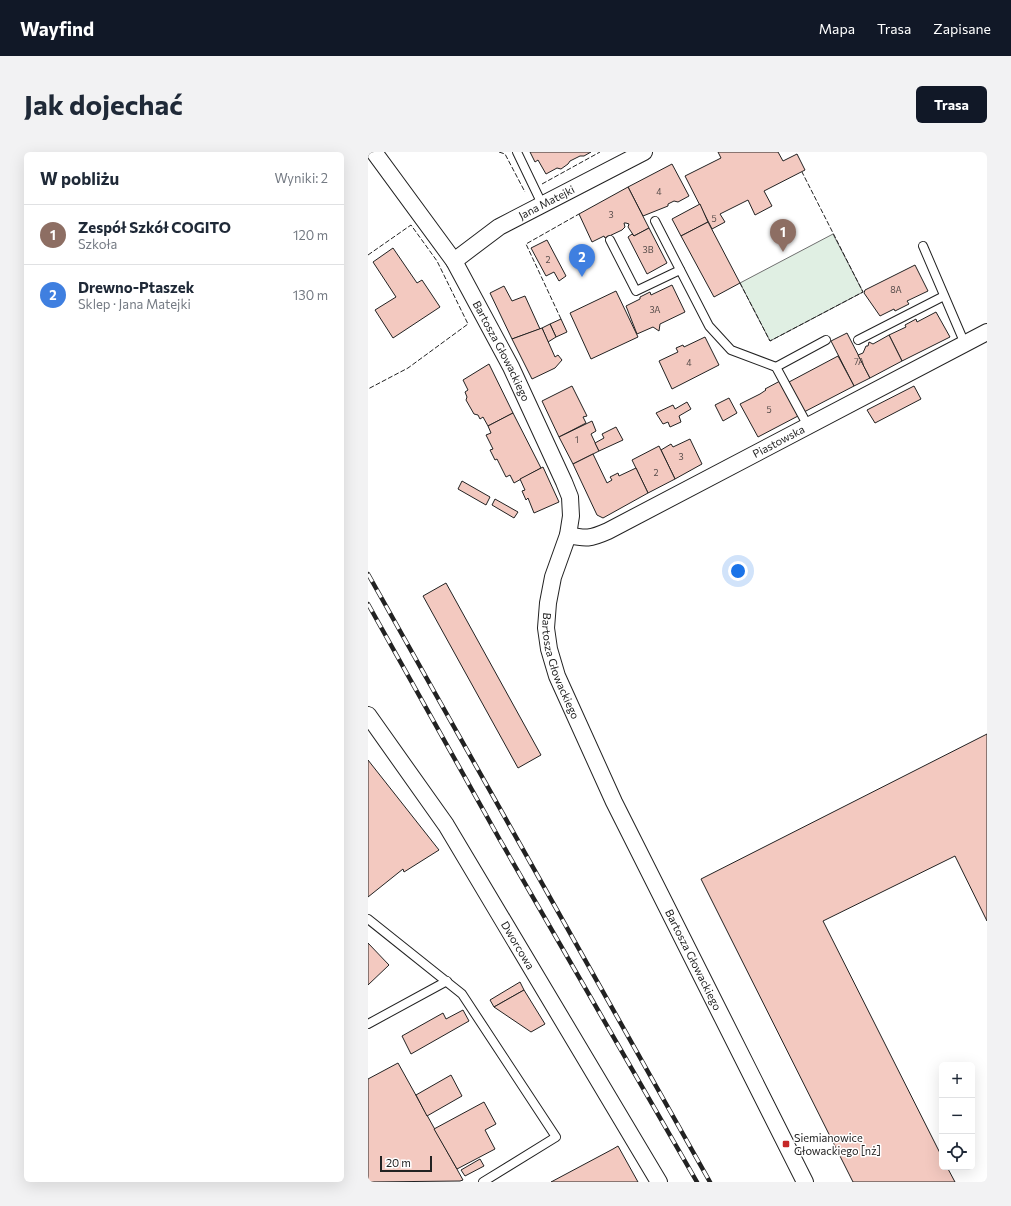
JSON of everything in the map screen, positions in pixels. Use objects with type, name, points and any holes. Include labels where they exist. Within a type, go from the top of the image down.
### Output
[{"type":"street","name":"Bartosza Głowackiego","points":[[374,152],[454,261],[511,367],[564,482],[570,497],[571,516],[568,535],[553,577],[548,603],[547,635],[549,649],[557,676],[614,802],[805,1182]]},
{"type":"street","name":"Jana Matejki","points":[[454,261],[499,227],[644,152]]},
{"type":"street","name":"Piastowska","points":[[568,535],[583,539],[595,537],[987,332]]},
{"type":"street","name":"Dworcowa","points":[[368,715],[446,825],[659,1182]]},
{"type":"lane","points":[[517,152],[542,204]]},
{"type":"lane","points":[[655,221],[708,326],[731,350],[776,367],[808,426]]},
{"type":"lane","points":[[610,240],[636,291],[680,270]]},
{"type":"lane","points":[[923,246],[965,344]]},
{"type":"lane","points":[[858,340],[944,296]]},
{"type":"lane","points":[[776,367],[826,340]]},
{"type":"lane","points":[[368,919],[462,994],[556,1137],[483,1182]]},
{"type":"lane","points":[[368,1024],[447,981]]},
{"type":"green space","points":[[833,234],[863,292],[770,341],[740,283]]},
{"type":"building","points":[[530,152],[591,152],[570,161],[561,169],[557,168],[546,174],[538,160],[535,162]]},
{"type":"building","points":[[718,152],[778,152],[783,161],[797,154],[805,170],[764,191],[772,206],[755,215],[748,200],[720,214],[725,222],[712,229],[685,176],[721,158]]},
{"type":"building","points":[[672,164],[689,196],[678,202],[674,201],[668,204],[668,206],[643,216],[628,187]]},
{"type":"building","points":[[628,187],[649,228],[634,236],[628,227],[629,224],[624,223],[625,227],[622,230],[592,242],[579,214]]},
{"type":"building","points":[[700,204],[708,222],[681,236],[672,219]]},
{"type":"building","points":[[708,222],[740,283],[714,297],[681,236]]},
{"type":"building","points":[[649,228],[667,263],[647,274],[628,237],[632,234],[634,236]]},
{"type":"building","points":[[547,240],[566,276],[559,281],[554,272],[546,276],[531,248]]},
{"type":"building","points":[[393,248],[417,283],[422,280],[440,307],[393,338],[375,310],[396,297],[373,262]]},
{"type":"building","points":[[915,265],[928,291],[907,301],[909,304],[880,316],[864,293],[865,290]]},
{"type":"building","points":[[672,285],[685,312],[660,324],[659,331],[653,327],[637,334],[626,306],[650,292],[651,295]]},
{"type":"building","points":[[504,286],[512,301],[525,296],[540,329],[512,339],[490,293]]},
{"type":"building","points":[[616,291],[638,337],[591,359],[570,313]]},
{"type":"building","points":[[936,312],[950,337],[902,361],[889,335],[906,327],[905,325],[916,319],[917,322]]},
{"type":"building","points":[[561,319],[567,332],[556,337],[550,324]]},
{"type":"building","points":[[550,324],[556,337],[548,342],[542,328]]},
{"type":"building","points":[[542,328],[555,357],[558,355],[562,360],[555,368],[532,379],[512,339]]},
{"type":"building","points":[[847,333],[870,378],[854,386],[831,341]]},
{"type":"building","points":[[889,335],[902,361],[870,378],[858,355],[863,353],[869,342],[873,344]]},
{"type":"building","points":[[705,337],[719,365],[672,389],[659,361],[678,352],[676,348],[683,345],[684,347]]},
{"type":"building","points":[[838,356],[854,386],[804,412],[789,382]]},
{"type":"building","points":[[489,364],[513,413],[488,426],[483,417],[480,419],[478,415],[474,414],[466,400],[467,397],[465,392],[468,390],[463,380]]},
{"type":"building","points":[[780,381],[798,416],[758,437],[740,404],[760,394],[766,390],[765,389]]},
{"type":"building","points":[[572,386],[587,416],[583,417],[586,423],[559,437],[542,401]]},
{"type":"building","points":[[914,386],[921,399],[875,423],[867,410]]},
{"type":"building","points":[[729,398],[737,413],[723,421],[715,405]]},
{"type":"building","points":[[687,402],[691,409],[679,416],[681,422],[670,427],[668,422],[663,424],[656,413],[673,405],[675,409]]},
{"type":"building","points":[[513,413],[541,468],[514,483],[510,475],[506,477],[497,459],[495,460],[490,450],[493,449],[486,435],[491,433],[488,426]]},
{"type":"building","points":[[592,421],[596,431],[591,434],[599,451],[573,464],[559,437]]},
{"type":"building","points":[[616,427],[623,440],[599,451],[595,443],[604,438],[602,434]]},
{"type":"building","points":[[690,439],[702,464],[675,479],[661,450],[671,444],[673,447]]},
{"type":"building","points":[[659,446],[675,479],[648,493],[632,460]]},
{"type":"building","points":[[593,454],[607,483],[612,480],[610,477],[618,473],[619,476],[636,468],[648,493],[603,518],[597,515],[573,464]]},
{"type":"building","points":[[543,467],[559,502],[534,513],[528,498],[526,500],[522,491],[525,490],[520,479]]},
{"type":"building","points":[[462,481],[490,497],[486,505],[458,489]]},
{"type":"building","points":[[495,499],[518,512],[514,518],[492,505]]},
{"type":"building","points":[[446,583],[541,755],[518,768],[423,596]]},
{"type":"building","points":[[987,734],[987,921],[955,856],[823,921],[939,1151],[939,1170],[949,1170],[955,1182],[853,1182],[701,879]]},
{"type":"building","points":[[368,760],[439,850],[404,872],[403,869],[368,897]]},
{"type":"building","points":[[368,943],[389,965],[368,985]]},
{"type":"building","points":[[520,982],[524,990],[494,1007],[490,1000]]},
{"type":"building","points":[[524,990],[545,1024],[531,1032],[494,1007]]},
{"type":"building","points":[[463,1010],[469,1021],[411,1054],[402,1036],[443,1013],[446,1019]]},
{"type":"building","points":[[398,1063],[463,1180],[368,1182],[368,1079]]},
{"type":"building","points":[[451,1075],[462,1096],[427,1116],[416,1095]]},
{"type":"building","points":[[484,1102],[496,1124],[485,1130],[495,1149],[457,1169],[434,1129]]},
{"type":"building","points":[[618,1146],[638,1182],[551,1182],[613,1149]]},
{"type":"building","points":[[480,1159],[484,1166],[465,1176],[461,1170]]},
{"type":"railway","points":[[368,574],[710,1182]]},
{"type":"railway","points":[[368,604],[500,840],[697,1182]]},
{"type":"fence","points":[[499,152],[505,154],[525,192]]},
{"type":"fence","points":[[542,184],[600,152]]},
{"type":"fence","points":[[740,283],[770,341],[863,292],[802,172]]},
{"type":"fence","points":[[561,319],[526,244],[579,214]]},
{"type":"fence","points":[[368,255],[411,225],[437,261],[468,324],[408,368],[368,389]]},
{"type":"place","name":"Zespół Szkół COGITO","points":[[783,252]]},
{"type":"place","name":"Drewno-Ptaszek","points":[[582,277]]},
{"type":"place","name":"Siemianowice Głowackiego [nż]","points":[[786,1144]]}]
